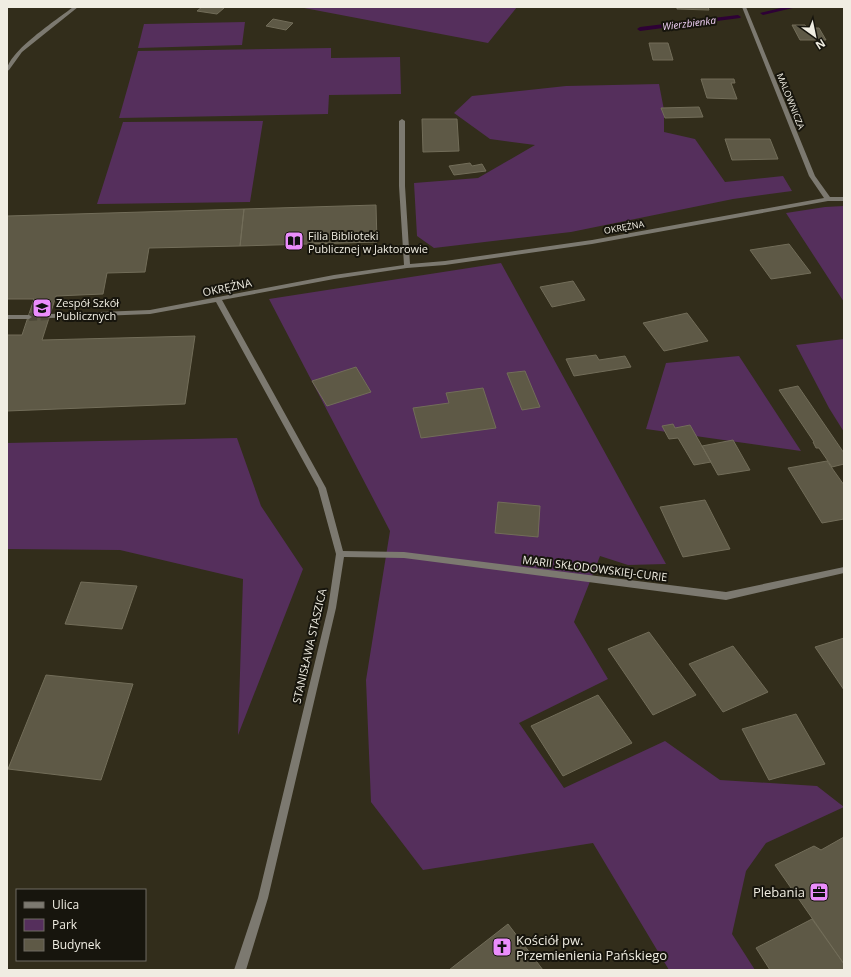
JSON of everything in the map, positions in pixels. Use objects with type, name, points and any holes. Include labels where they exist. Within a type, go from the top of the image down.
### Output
[{"type":"street","points":[[7,69],[20,51],[76,7]]},
{"type":"street","name":"MALOWNICZA","points":[[744,7],[812,176],[828,199]]},
{"type":"street","points":[[402,121],[402,186],[407,266]]},
{"type":"street","name":"OKRĘŻNA","points":[[50,316],[150,312],[334,277],[584,243],[828,199],[844,199]]},
{"type":"street","name":"STANISŁAWA STASZICA","points":[[218,300],[322,488],[340,554],[332,608],[262,898],[240,970]]},
{"type":"street","points":[[7,317],[29,317]]},
{"type":"street","name":"MARII SKŁODOWSKIEJ-CURIE","points":[[340,554],[404,554],[726,596],[844,570]]},
{"type":"green space","points":[[299,7],[517,7],[488,43]]},
{"type":"green space","points":[[245,22],[242,45],[138,48],[144,24]]},
{"type":"green space","points":[[331,48],[331,58],[400,57],[401,94],[329,95],[328,114],[119,118],[138,51]]},
{"type":"green space","points":[[659,84],[664,110],[664,132],[695,139],[725,182],[783,176],[792,191],[733,199],[571,232],[434,248],[417,236],[414,183],[478,178],[535,145],[490,139],[454,113],[472,96],[566,86]]},
{"type":"green space","points":[[263,121],[250,202],[97,204],[123,122]]},
{"type":"green space","points":[[844,206],[844,302],[786,213],[825,207]]},
{"type":"green space","points":[[501,263],[666,564],[628,565],[600,556],[574,622],[608,679],[519,723],[564,788],[665,741],[720,780],[817,786],[844,807],[766,843],[746,871],[732,934],[755,970],[669,970],[593,843],[423,870],[371,802],[366,680],[390,531],[269,299]]},
{"type":"green space","points":[[844,339],[844,432],[829,408],[796,345]]},
{"type":"green space","points":[[739,356],[801,451],[646,429],[666,363]]},
{"type":"green space","points":[[237,438],[261,506],[303,569],[238,735],[243,579],[120,550],[7,549],[7,443]]},
{"type":"building","points":[[202,7],[224,8],[217,14],[197,11]]},
{"type":"building","points":[[677,7],[708,7],[709,10],[677,9]]},
{"type":"building","points":[[273,19],[293,23],[286,30],[266,26]]},
{"type":"building","points":[[792,25],[805,25],[807,28],[819,28],[826,40],[800,40]]},
{"type":"building","points":[[649,43],[668,43],[673,60],[653,60]]},
{"type":"building","points":[[701,79],[734,79],[735,83],[731,83],[737,99],[707,98]]},
{"type":"building","points":[[699,107],[703,117],[665,118],[661,108]]},
{"type":"building","points":[[422,119],[457,119],[459,151],[423,152]]},
{"type":"building","points":[[725,139],[770,139],[778,159],[732,160]]},
{"type":"building","points":[[470,163],[472,166],[482,164],[486,171],[454,175],[449,166]]},
{"type":"building","points":[[376,205],[377,242],[240,246],[244,209]]},
{"type":"building","name":"Zespół Szkół Publicznych","points":[[244,209],[240,246],[149,248],[145,272],[107,273],[103,294],[56,296],[42,340],[195,336],[185,404],[7,411],[7,335],[22,335],[34,299],[7,299],[7,216]]},
{"type":"building","points":[[789,244],[811,273],[771,279],[750,250]]},
{"type":"building","points":[[573,281],[585,300],[552,307],[540,287]]},
{"type":"building","points":[[687,313],[708,341],[664,351],[643,323]]},
{"type":"building","points":[[596,355],[599,360],[625,356],[631,367],[574,376],[566,359]]},
{"type":"building","points":[[356,367],[371,392],[327,406],[312,381]]},
{"type":"building","points":[[525,371],[540,407],[522,410],[507,373]]},
{"type":"building","points":[[798,386],[844,453],[844,464],[832,467],[819,448],[816,448],[814,442],[779,390]]},
{"type":"building","points":[[483,388],[496,428],[421,438],[413,408],[449,403],[446,393]]},
{"type":"building","points":[[673,424],[675,428],[690,425],[711,462],[694,465],[678,438],[669,439],[662,426]]},
{"type":"building","points":[[733,440],[750,470],[718,475],[702,446]]},
{"type":"building","points":[[827,461],[844,485],[844,519],[822,523],[788,468]]},
{"type":"building","points":[[705,500],[730,549],[683,557],[660,507]]},
{"type":"building","points":[[498,502],[540,506],[538,537],[495,533]]},
{"type":"building","points":[[81,582],[137,586],[122,629],[65,624]]},
{"type":"building","points":[[649,632],[696,695],[653,715],[608,649]]},
{"type":"building","points":[[844,638],[844,690],[815,647]]},
{"type":"building","points":[[733,646],[768,692],[723,712],[689,664]]},
{"type":"building","points":[[46,675],[133,684],[101,780],[8,769]]},
{"type":"building","points":[[598,695],[632,743],[563,776],[531,726]]},
{"type":"building","points":[[796,714],[825,764],[769,780],[742,729]]},
{"type":"building","name":"Plebania","points":[[844,837],[844,964],[775,865],[814,846],[821,850]]},
{"type":"building","name":"Plebania","points":[[812,919],[844,964],[844,970],[770,970],[756,948]]},
{"type":"building","name":"Kościół pw. Przemienienia Pańskiego","points":[[508,924],[543,970],[449,970]]},
{"type":"waterway","name":"Wierzbienka","points":[[763,13],[794,7]]},
{"type":"waterway","name":"Wierzbienka","points":[[640,29],[738,17]]},
{"type":"tunnel","points":[[29,317],[50,316]]},
{"type":"place","name":"Filia Biblioteki Publicznej w Jaktorowie","points":[[294,241]]},
{"type":"place","name":"Zespół Szkół Publicznych","points":[[42,308]]},
{"type":"place","name":"Plebania","points":[[819,892]]},
{"type":"place","name":"Kościół pw. Przemienienia Pańskiego","points":[[502,947]]}]
